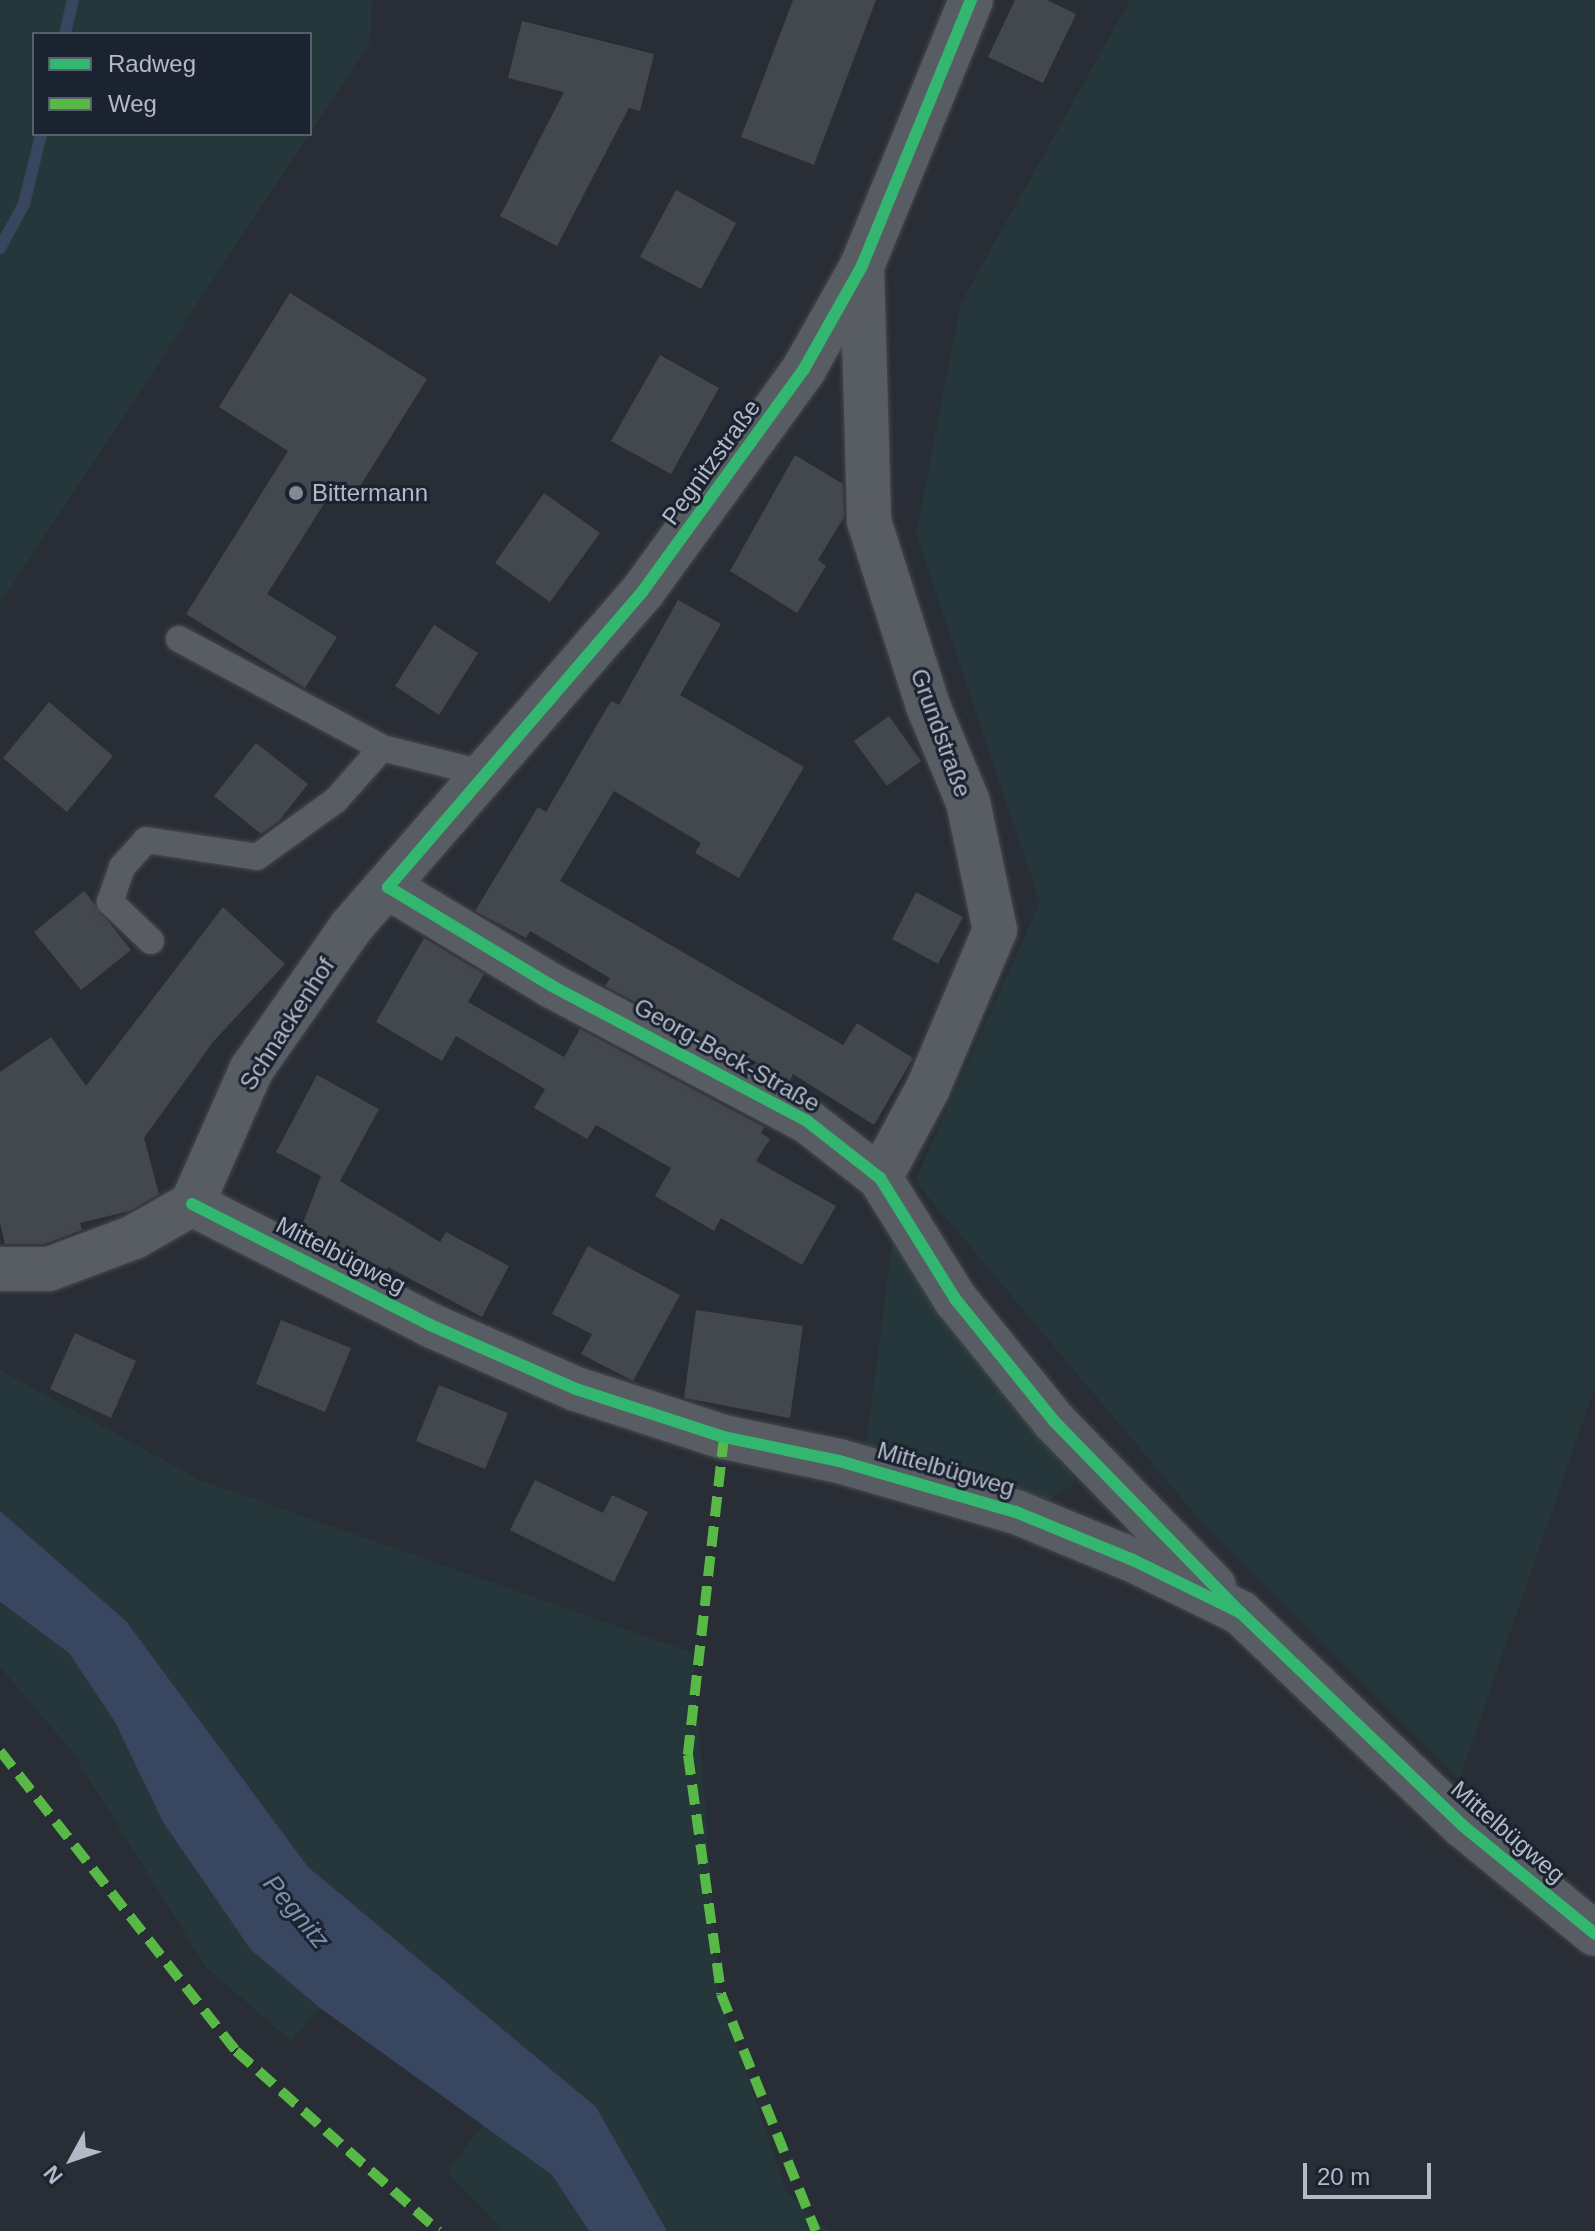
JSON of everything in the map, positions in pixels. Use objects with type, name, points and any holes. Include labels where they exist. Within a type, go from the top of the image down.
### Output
[{"type":"street","name":"Pegnitzstraße","points":[[388,887],[482,773],[643,591],[713,499],[804,369],[862,266],[971,0]]},
{"type":"street","name":"Grundstraße","points":[[862,266],[869,521],[928,706],[968,802],[995,930],[928,1088],[880,1178]]},
{"type":"street","name":"Georg-Beck-Straße","points":[[388,887],[552,986],[807,1121],[880,1178],[956,1300],[1054,1421],[1241,1613]]},
{"type":"street","name":"Schnackenhof","points":[[192,1204],[251,1070],[351,927],[388,887]]},
{"type":"street","points":[[0,1269],[49,1269],[134,1237],[192,1204]]},
{"type":"street","name":"Mittelbügweg","points":[[192,1204],[430,1325],[576,1389],[724,1437],[839,1461],[1016,1512],[1133,1560],[1241,1613],[1462,1825],[1595,1934]]},
{"type":"lane","points":[[179,639],[382,748],[482,773]]},
{"type":"lane","points":[[151,941],[110,902],[122,867],[146,840],[257,857],[336,800],[382,748]]},
{"type":"shaded area","points":[[0,0],[372,0],[370,42],[312,130],[312,32],[32,32],[32,136],[308,136],[0,604]]},
{"type":"shaded area","points":[[1130,0],[1595,0],[1595,1387],[1459,1780],[1206,1527],[915,1181],[1040,902],[916,534],[961,303]]},
{"type":"shaded area","points":[[896,1216],[1076,1483],[1024,1516],[863,1468]]},
{"type":"shaded area","points":[[0,1370],[200,1480],[693,1653],[720,1996],[786,2191],[828,2231],[667,2231],[596,2107],[308,1867],[126,1621],[0,1511]]},
{"type":"shaded area","points":[[0,1603],[69,1653],[115,1722],[163,1822],[251,1950],[320,2008],[291,2041],[206,1967],[71,1750],[0,1667]]},
{"type":"shaded area","points":[[484,2123],[552,2175],[589,2231],[504,2231],[447,2172]]},
{"type":"water","name":"Pegnitz","points":[[0,1511],[126,1621],[308,1867],[596,2107],[667,2231],[589,2231],[552,2175],[320,2008],[251,1950],[163,1822],[115,1722],[69,1653],[0,1602]]},
{"type":"building","points":[[793,0],[876,0],[814,165],[741,137]]},
{"type":"building","points":[[1015,0],[1047,0],[1076,14],[1043,83],[988,57]]},
{"type":"building","points":[[522,21],[654,54],[640,111],[629,108],[557,246],[500,216],[564,92],[508,78]]},
{"type":"building","points":[[676,190],[736,223],[701,289],[640,257]]},
{"type":"building","name":"Bittermann","points":[[290,293],[427,379],[352,499],[334,488],[267,594],[337,637],[305,688],[186,614],[288,451],[219,407]]},
{"type":"building","points":[[660,355],[719,388],[671,474],[611,441]]},
{"type":"building","points":[[795,455],[843,484],[844,517],[818,560],[826,566],[797,613],[730,571]]},
{"type":"building","points":[[544,493],[600,533],[550,602],[495,563]]},
{"type":"building","points":[[678,600],[721,624],[680,695],[804,767],[739,878],[695,853],[701,843],[614,791],[560,881],[843,1045],[857,1023],[913,1058],[874,1125],[793,1074],[789,1083],[605,986],[610,978],[530,931],[526,938],[475,911],[538,807],[546,812],[611,701],[619,705]]},
{"type":"building","points":[[434,625],[478,653],[439,715],[395,686]]},
{"type":"building","points":[[49,702],[113,756],[67,812],[3,758]]},
{"type":"building","points":[[889,716],[921,761],[887,786],[854,741]]},
{"type":"building","points":[[256,743],[308,784],[279,821],[261,834],[214,796]]},
{"type":"building","points":[[84,891],[131,950],[81,990],[34,932]]},
{"type":"building","points":[[916,892],[963,917],[938,964],[892,939]]},
{"type":"building","points":[[223,907],[285,964],[213,1042],[144,1138],[159,1194],[130,1211],[80,1223],[82,1230],[44,1244],[5,1244],[0,1223],[0,1072],[51,1037],[86,1086]]},
{"type":"building","points":[[424,938],[484,974],[468,1002],[564,1057],[580,1029],[764,1127],[761,1133],[770,1139],[756,1161],[836,1206],[802,1265],[721,1218],[714,1231],[655,1196],[671,1168],[596,1125],[587,1139],[534,1108],[545,1089],[456,1036],[442,1061],[376,1022]]},
{"type":"building","points":[[317,1075],[379,1109],[340,1181],[440,1242],[446,1232],[509,1266],[482,1317],[388,1267],[386,1274],[300,1231],[321,1176],[276,1152]]},
{"type":"building","points":[[588,1246],[680,1295],[633,1381],[581,1354],[592,1334],[552,1314]]},
{"type":"building","points":[[696,1310],[803,1326],[790,1418],[684,1398]]},
{"type":"building","points":[[281,1320],[351,1348],[325,1412],[256,1384]]},
{"type":"building","points":[[75,1333],[136,1361],[111,1418],[50,1389]]},
{"type":"building","points":[[439,1385],[508,1413],[485,1469],[416,1441]]},
{"type":"building","points":[[535,1480],[603,1513],[612,1495],[648,1512],[614,1582],[510,1530]]},
{"type":"waterway","points":[[65,32],[73,0]]},
{"type":"waterway","points":[[0,248],[24,204],[41,136]]},
{"type":"marked path","points":[[724,1437],[688,1755],[721,1994],[816,2231]]},
{"type":"marked path","points":[[0,1751],[236,2051],[439,2231]]},
{"type":"cycle path","points":[[971,0],[862,266],[804,369],[643,591],[388,887],[552,986],[807,1121],[880,1178],[956,1300],[1054,1421],[1241,1613]]},
{"type":"cycle path","points":[[192,1204],[430,1325],[576,1389],[724,1437],[839,1461],[1016,1512],[1133,1560],[1241,1613],[1462,1825],[1595,1934]]},
{"type":"place","name":"Bittermann","points":[[296,493]]}]
